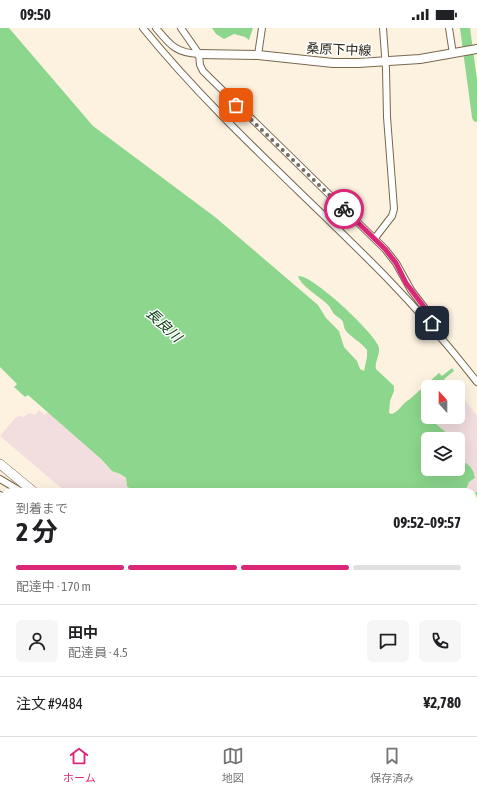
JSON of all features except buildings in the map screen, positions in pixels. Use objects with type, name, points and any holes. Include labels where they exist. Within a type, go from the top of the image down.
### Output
[{"type":"main road","name":"桑原下中線","points":[[200,54],[258,55],[333,63],[420,59],[477,49]]},
{"type":"main road","points":[[0,464],[29,488]]},
{"type":"street","points":[[143,28],[218,112],[386,278],[452,350],[477,382]]},
{"type":"street","points":[[156,28],[172,47],[187,53],[200,54]]},
{"type":"street","points":[[181,28],[200,54],[200,65],[203,71],[375,238],[396,263],[406,283],[430,315],[434,331]]},
{"type":"street","points":[[258,55],[262,28]]},
{"type":"street","points":[[375,238],[392,216],[394,209],[387,117],[386,61],[383,28]]},
{"type":"street","points":[[449,28],[455,53]]},
{"type":"street","points":[[0,478],[16,488]]},
{"type":"shaded area","points":[[465,400],[477,416],[477,488],[467,488],[469,482],[475,478],[475,475],[465,465],[465,432],[446,432],[437,424],[465,424]]},
{"type":"shaded area","points":[[39,410],[45,415],[48,412],[106,465],[126,479],[127,486],[129,488],[61,488],[0,436],[16,417],[23,417],[30,413],[35,415]]},
{"type":"water","name":"長良川","points":[[0,28],[9,28],[93,126],[215,217],[318,305],[326,318],[339,331],[344,347],[357,361],[360,369],[364,371],[367,350],[346,331],[341,319],[334,314],[329,306],[303,284],[298,276],[316,284],[354,316],[378,345],[379,351],[376,369],[394,386],[394,391],[390,401],[389,413],[392,414],[397,411],[405,402],[421,389],[421,424],[436,424],[446,432],[421,432],[421,476],[465,476],[465,463],[469,465],[474,472],[475,478],[469,482],[467,488],[129,488],[127,486],[126,478],[112,471],[101,459],[28,395],[25,397],[14,387],[17,384],[0,367]]},
{"type":"water","points":[[212,28],[253,28],[249,40],[245,37],[234,34],[224,39],[216,34]]},
{"type":"water","points":[[452,368],[454,371],[445,380],[431,380],[439,373],[442,376]]},
{"type":"waterway","points":[[465,28],[477,117]]},
{"type":"way so far","points":[[236,105],[344,209]]},
{"type":"route","points":[[344,209],[385,249],[396,263],[406,283],[430,315],[432,323]]}]
